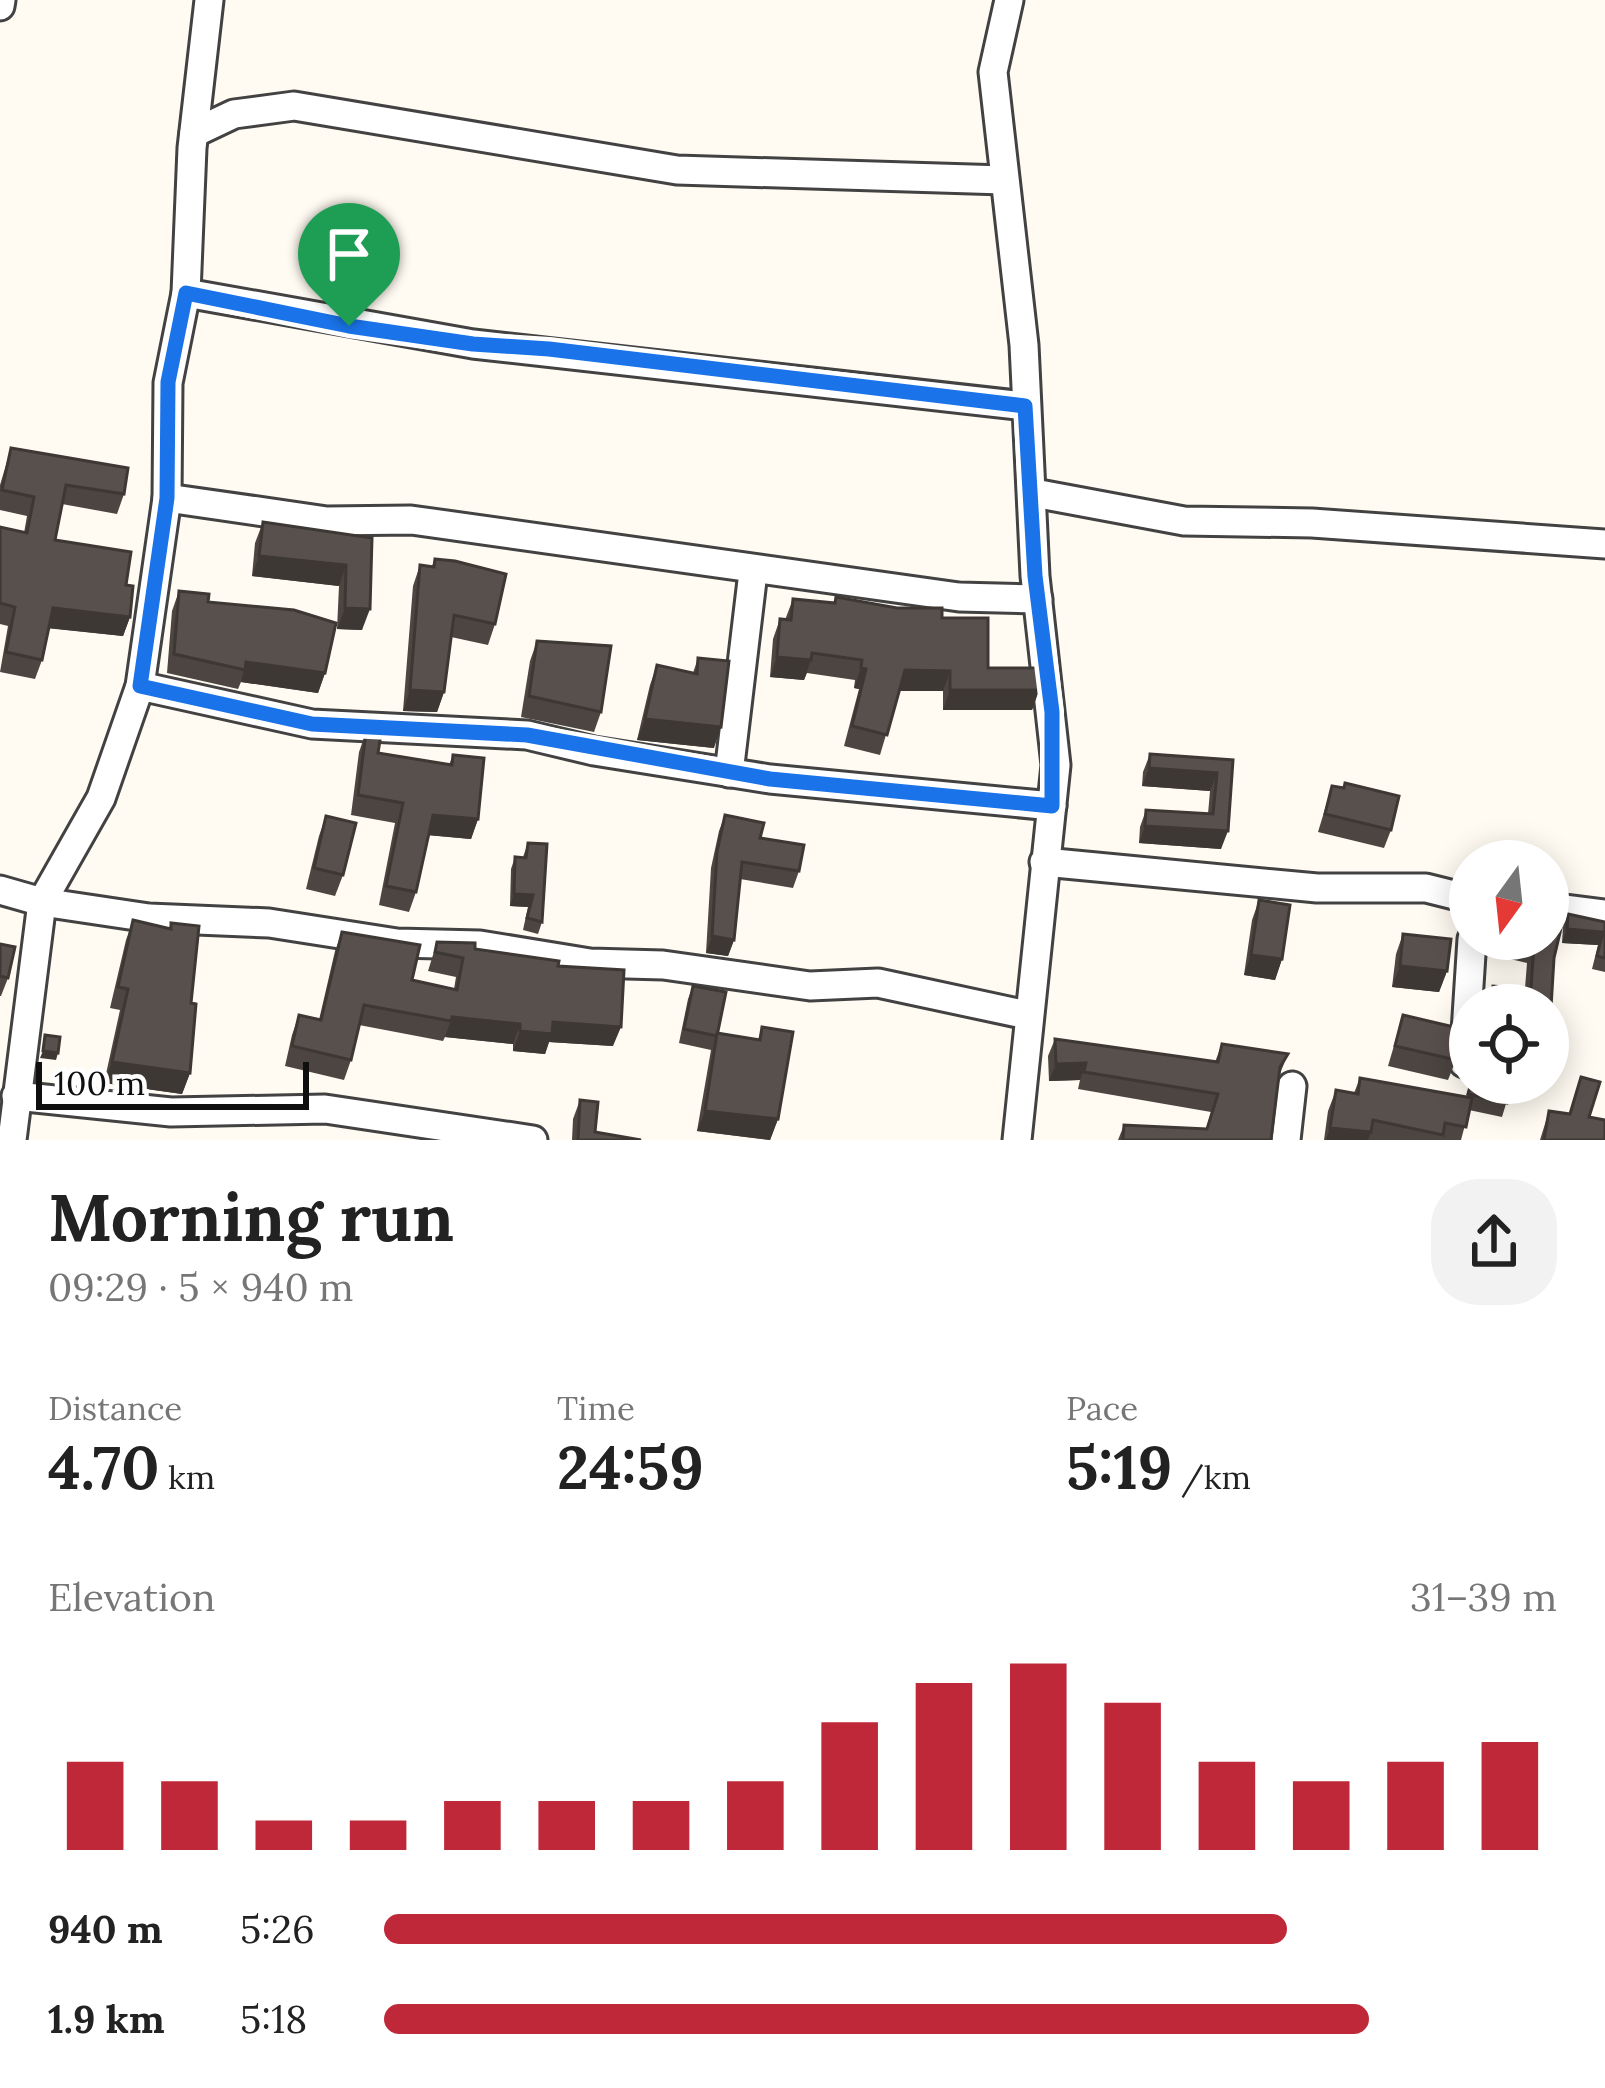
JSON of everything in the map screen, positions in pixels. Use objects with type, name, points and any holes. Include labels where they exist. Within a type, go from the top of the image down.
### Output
[{"type":"street","points":[[12,1140],[42,902],[101,799],[140,686],[167,498],[168,382],[186,293],[194,133],[209,0]]},
{"type":"street","points":[[1009,0],[993,72],[1024,344],[1038,599],[1052,712],[1052,806],[1017,1140]]},
{"type":"street","points":[[194,133],[234,114],[294,106],[677,170],[1004,180]]},
{"type":"street","points":[[186,293],[473,344],[1025,406]]},
{"type":"street","points":[[1034,493],[1196,522],[1312,523],[1605,544]]},
{"type":"street","points":[[167,498],[327,521],[411,520],[753,572],[958,597],[1038,599]]},
{"type":"street","points":[[729,773],[753,572]]},
{"type":"street","points":[[140,686],[312,724],[527,735],[729,773],[1052,806]]},
{"type":"street","points":[[1044,862],[1317,888],[1426,888],[1449,894]]},
{"type":"street","points":[[0,890],[42,902],[149,918],[269,923],[397,943],[480,945],[590,963],[663,965],[776,983],[878,983],[1028,1015]]},
{"type":"street","points":[[1569,910],[1605,914]]},
{"type":"street","points":[[1286,1140],[1292,1086]]},
{"type":"street","points":[[16,1096],[190,1113],[326,1108],[533,1140]]},
{"type":"building","points":[[11,448],[128,468],[124,494],[66,485],[55,540],[131,552],[126,585],[133,586],[130,617],[53,608],[42,660],[6,652],[15,607],[0,603],[0,527],[27,533],[34,497],[2,490]]},
{"type":"building","points":[[263,522],[372,538],[370,609],[345,608],[346,565],[259,556]]},
{"type":"building","points":[[435,559],[506,574],[495,624],[454,615],[444,692],[410,690],[420,565],[434,567]]},
{"type":"building","points":[[179,591],[209,594],[208,602],[294,610],[336,623],[325,673],[246,662],[245,670],[174,654]]},
{"type":"building","points":[[836,597],[897,608],[942,608],[942,618],[988,618],[988,668],[1037,668],[1039,690],[950,690],[950,671],[905,670],[887,735],[852,726],[866,669],[861,668],[862,660],[812,653],[811,660],[777,657],[780,619],[791,620],[793,599],[835,603]]},
{"type":"building","points":[[537,641],[611,646],[601,712],[529,696]]},
{"type":"building","points":[[698,658],[729,661],[721,727],[645,719],[657,665],[697,674]]},
{"type":"building","points":[[366,732],[381,734],[378,753],[452,765],[453,755],[484,758],[478,819],[433,815],[416,892],[386,886],[403,803],[358,795]]},
{"type":"building","points":[[1150,754],[1233,760],[1228,831],[1145,826],[1146,810],[1213,814],[1217,773],[1149,768]]},
{"type":"building","points":[[1345,783],[1399,796],[1391,830],[1325,814],[1332,786],[1344,788]]},
{"type":"building","points":[[725,815],[764,823],[760,838],[804,845],[799,871],[742,862],[734,940],[712,936],[717,852]]},
{"type":"building","points":[[326,816],[356,823],[343,875],[314,868]]},
{"type":"building","points":[[528,843],[547,844],[542,922],[527,918],[533,895],[514,894],[515,857],[526,858]]},
{"type":"building","points":[[1259,900],[1290,905],[1282,959],[1251,955]]},
{"type":"building","points":[[1569,914],[1605,922],[1605,958],[1597,956],[1603,932],[1569,929]]},
{"type":"building","points":[[133,920],[171,929],[171,923],[199,926],[190,1073],[112,1062],[128,989],[118,987]]},
{"type":"building","points":[[342,932],[420,945],[412,980],[457,990],[463,958],[435,952],[437,942],[475,943],[475,949],[559,961],[558,966],[624,970],[621,1027],[553,1022],[552,1034],[520,1031],[520,1024],[452,1017],[451,1021],[364,1005],[351,1060],[292,1046],[299,1015],[321,1020]]},
{"type":"building","points":[[1403,934],[1449,939],[1447,971],[1400,966]]},
{"type":"building","points":[[0,944],[15,947],[8,978],[0,976]]},
{"type":"building","points":[[1533,960],[1554,960],[1552,984],[1531,984]]},
{"type":"building","points":[[693,986],[726,992],[717,1036],[684,1029]]},
{"type":"building","points":[[1403,1015],[1449,1026],[1449,1058],[1395,1046]]},
{"type":"building","points":[[762,1027],[793,1032],[778,1119],[705,1111],[717,1033],[760,1040]]},
{"type":"building","points":[[45,1035],[60,1037],[58,1053],[43,1051]]},
{"type":"building","points":[[1055,1039],[1218,1062],[1222,1044],[1288,1054],[1280,1067],[1271,1140],[1123,1140],[1124,1125],[1207,1129],[1218,1094],[1084,1072],[1086,1063],[1056,1064]]},
{"type":"building","points":[[1581,1077],[1600,1082],[1589,1117],[1605,1120],[1605,1140],[1544,1140],[1549,1111],[1570,1114]]},
{"type":"building","points":[[1360,1078],[1449,1094],[1449,1104],[1471,1104],[1466,1127],[1445,1123],[1443,1135],[1373,1120],[1371,1132],[1330,1128],[1336,1090],[1358,1094]]},
{"type":"building","points":[[580,1100],[598,1102],[595,1132],[641,1140],[578,1140]]},
{"type":"route","points":[[186,293],[349,326],[1025,406],[1034,493],[1035,576],[1056,765],[1052,806],[770,779],[595,751],[527,735],[312,724],[140,686],[167,498],[168,382],[186,293]]}]
